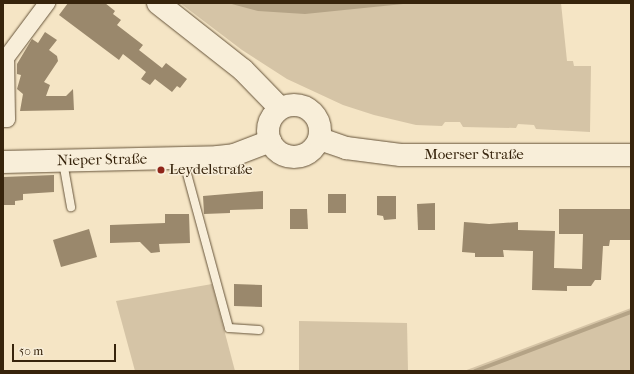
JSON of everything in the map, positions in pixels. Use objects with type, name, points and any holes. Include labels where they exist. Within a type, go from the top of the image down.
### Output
[{"type":"main road","points":[[158,3],[243,70],[280,108]]},
{"type":"main road","points":[[299,104],[309,108],[317,116],[321,127],[320,139],[314,149],[296,158],[286,156],[276,150],[270,141],[269,122],[280,108],[299,104]]},
{"type":"main road","name":"Moerser Straße","points":[[320,139],[346,148],[401,155],[630,155]]},
{"type":"main road","name":"Nieper Straße","points":[[3,162],[183,158],[234,155],[270,141]]},
{"type":"street","points":[[3,119],[7,119],[6,58],[47,3]]},
{"type":"lane","points":[[183,158],[229,328],[259,330]]},
{"type":"lane","points":[[62,161],[71,207]]},
{"type":"shaded area","points":[[180,3],[561,3],[567,61],[573,61],[574,66],[591,66],[590,132],[536,129],[534,125],[518,124],[516,128],[463,127],[460,122],[445,122],[442,126],[416,125],[374,115],[343,105],[287,79],[242,50]]},
{"type":"shaded area","points":[[228,3],[413,3],[305,14],[258,11]]},
{"type":"shaded area","points":[[212,284],[235,371],[135,371],[116,301]]},
{"type":"shaded area","points":[[631,308],[631,371],[464,371]]},
{"type":"shaded area","points":[[299,321],[407,323],[408,371],[299,371]]},
{"type":"building","points":[[68,3],[105,3],[115,11],[113,14],[121,20],[117,25],[143,45],[139,50],[162,68],[166,63],[187,79],[180,88],[177,86],[172,92],[155,79],[150,85],[141,79],[146,72],[123,54],[119,60],[59,15]]},
{"type":"building","points":[[45,32],[57,40],[49,50],[57,56],[58,61],[44,82],[50,85],[46,96],[66,96],[73,89],[74,110],[20,111],[23,94],[17,89],[21,75],[17,74],[17,64],[32,39],[38,43]]},
{"type":"building","points":[[54,175],[54,192],[23,194],[23,200],[15,201],[15,205],[3,205],[3,177]]},
{"type":"building","points":[[263,191],[263,209],[230,210],[230,213],[204,214],[203,196]]},
{"type":"building","points":[[328,194],[346,194],[346,213],[328,213]]},
{"type":"building","points":[[377,196],[396,196],[396,219],[384,220],[383,216],[377,215]]},
{"type":"building","points":[[435,203],[435,230],[418,230],[417,204]]},
{"type":"building","points":[[290,209],[307,209],[308,229],[290,229]]},
{"type":"building","points":[[559,209],[631,209],[631,240],[610,240],[609,246],[603,246],[601,280],[595,280],[591,286],[567,286],[567,291],[532,290],[533,251],[503,250],[504,257],[475,257],[475,253],[462,252],[464,222],[489,224],[518,222],[518,230],[555,231],[554,268],[582,269],[583,234],[559,234]]},
{"type":"building","points":[[165,214],[189,214],[190,243],[159,244],[160,252],[151,253],[140,242],[110,243],[110,225],[165,223]]},
{"type":"building","points":[[89,229],[97,257],[61,267],[53,240]]},
{"type":"building","points":[[234,284],[262,285],[262,307],[234,306]]},
{"type":"waterway","points":[[475,371],[631,312]]},
{"type":"place","name":"Leydelstraße","points":[[161,170]]}]
